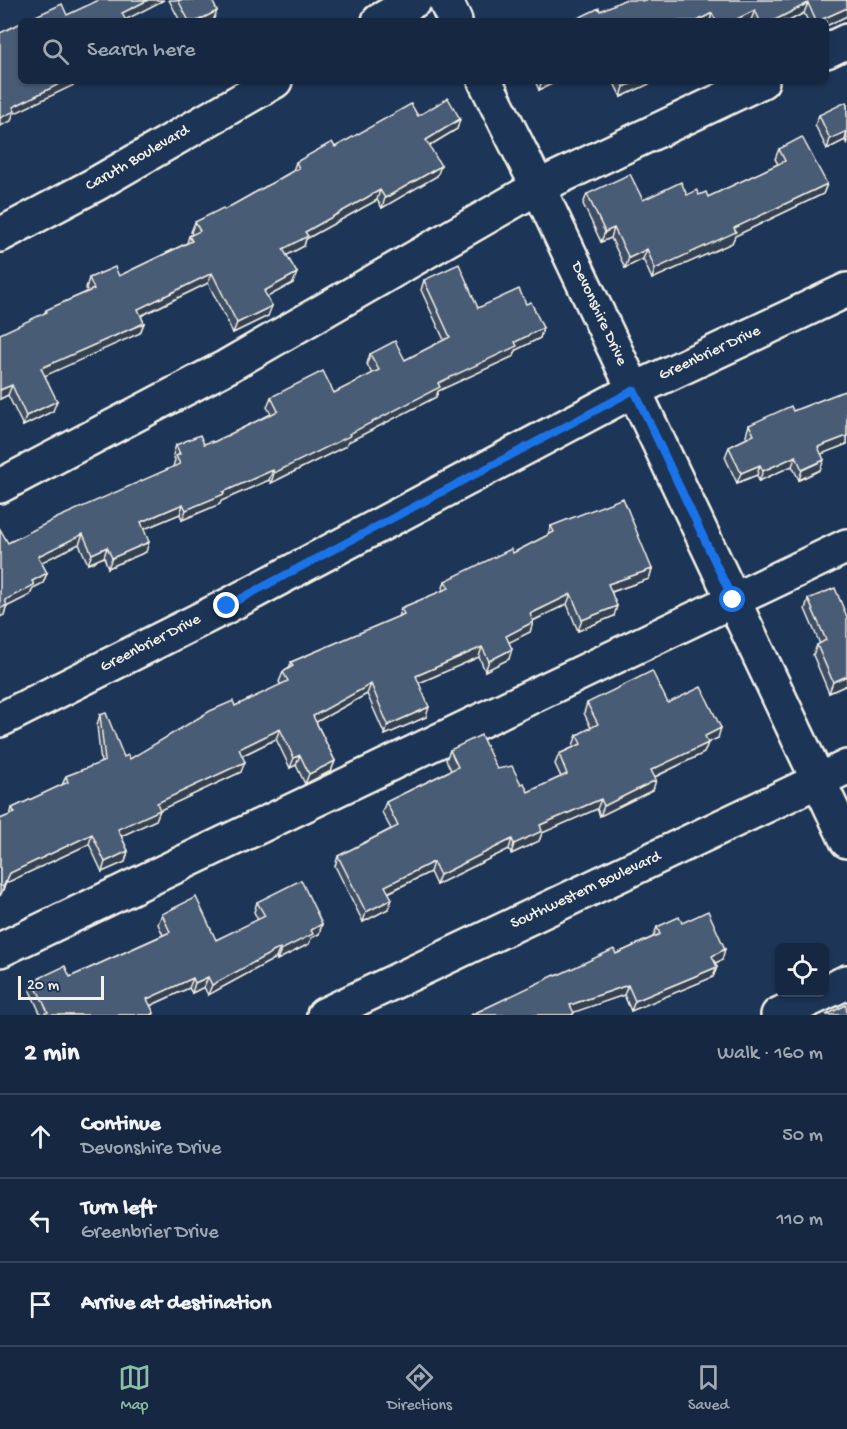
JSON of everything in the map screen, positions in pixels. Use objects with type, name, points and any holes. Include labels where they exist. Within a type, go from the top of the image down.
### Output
[{"type":"street","points":[[384,18],[415,0]]},
{"type":"street","points":[[445,0],[454,18]]},
{"type":"street","points":[[829,49],[847,40]]},
{"type":"street","name":"Caruth Boulevard","points":[[0,235],[96,184],[270,84]]},
{"type":"street","name":"Devonshire Drive","points":[[486,84],[538,187],[733,600],[833,774],[847,841]]},
{"type":"street","points":[[0,486],[226,367],[538,187],[756,84]]},
{"type":"street","name":"Greenbrier Drive","points":[[0,720],[227,606],[634,390],[847,290]]},
{"type":"street","points":[[0,950],[847,546]]},
{"type":"street","name":"Southwestern Boulevard","points":[[324,1015],[833,774]]},
{"type":"street","points":[[778,1015],[847,982]]},
{"type":"building","points":[[99,0],[148,0],[122,13],[124,18],[32,18],[62,4],[67,15]]},
{"type":"building","points":[[178,0],[212,0],[217,11],[203,18],[187,18]]},
{"type":"building","points":[[624,0],[847,0],[847,8],[825,18],[815,18],[808,3],[779,18],[759,18],[755,10],[739,18],[714,18],[712,13],[703,18],[578,18],[599,8],[600,11]]},
{"type":"building","points":[[18,24],[18,84],[59,84],[13,107],[15,111],[0,118],[0,33]]},
{"type":"building","points":[[448,98],[460,119],[426,140],[441,166],[385,198],[380,190],[305,232],[308,236],[283,249],[297,273],[264,291],[272,306],[237,323],[212,273],[138,309],[144,323],[41,368],[57,401],[26,416],[12,385],[0,390],[0,334],[94,289],[89,278],[115,267],[119,276],[192,241],[189,236],[200,231],[195,222],[223,208],[224,210],[299,168],[296,162],[332,142],[335,147],[411,104],[418,116]]},
{"type":"building","points":[[846,102],[847,131],[830,139],[819,115]]},
{"type":"building","points":[[802,137],[827,184],[734,228],[736,232],[655,269],[647,249],[629,258],[614,228],[605,232],[587,194],[630,174],[643,200],[681,182],[687,195],[697,190],[699,195],[706,192],[708,197],[785,161],[779,149]]},
{"type":"building","points":[[459,264],[478,308],[519,289],[526,304],[531,302],[543,328],[515,342],[517,346],[438,383],[440,387],[349,434],[350,436],[274,473],[273,470],[186,510],[183,504],[141,522],[149,542],[112,558],[107,547],[92,554],[83,534],[38,556],[47,573],[32,581],[34,585],[5,600],[7,605],[0,609],[0,529],[8,543],[57,518],[180,464],[176,456],[180,454],[176,445],[200,435],[204,444],[212,441],[212,443],[278,411],[271,397],[323,371],[334,393],[379,370],[370,354],[395,341],[405,360],[450,337],[424,280]]},
{"type":"building","points":[[847,390],[847,436],[818,447],[824,460],[802,470],[796,456],[763,471],[760,465],[741,473],[729,447],[754,435],[749,425],[791,406],[793,411]]},
{"type":"building","points":[[623,498],[652,569],[608,584],[617,606],[582,620],[571,594],[530,614],[533,622],[506,636],[512,649],[489,661],[482,647],[416,676],[429,707],[388,725],[371,684],[313,716],[335,761],[309,774],[300,755],[294,758],[280,729],[239,749],[245,762],[157,803],[160,810],[118,829],[128,851],[105,862],[92,834],[10,873],[3,887],[0,885],[0,819],[15,813],[12,808],[68,782],[66,776],[105,761],[100,715],[106,713],[124,757],[128,755],[130,759],[210,711],[233,701],[235,706],[288,681],[283,672],[293,666],[291,662],[404,614],[401,608],[449,588],[445,581],[511,549],[513,553],[554,532],[551,526]]},
{"type":"building","points":[[835,588],[847,617],[847,676],[833,682],[817,645],[826,640],[808,599]]},
{"type":"building","points":[[652,671],[668,703],[701,687],[721,728],[705,736],[708,743],[651,770],[656,780],[604,806],[601,799],[540,825],[542,831],[514,844],[512,839],[440,875],[433,862],[385,886],[392,899],[366,912],[338,856],[398,826],[386,802],[458,767],[450,750],[481,735],[497,769],[512,766],[528,792],[567,774],[559,754],[581,744],[577,735],[598,724],[587,703]]},
{"type":"building","points":[[301,880],[322,924],[311,930],[313,934],[281,950],[280,948],[212,985],[208,977],[195,983],[193,978],[147,999],[154,1013],[150,1015],[41,1015],[48,1012],[33,981],[65,966],[70,977],[170,932],[162,914],[196,897],[216,940],[265,916],[257,902]]},
{"type":"building","points":[[708,911],[725,949],[712,956],[717,967],[635,1001],[628,985],[570,1005],[574,1013],[571,1015],[471,1015],[614,949],[616,954],[660,934],[657,927],[679,917],[682,923]]},
{"type":"building","points":[[846,1005],[847,1015],[826,1015]]},
{"type":"route","points":[[227,606],[634,390],[733,600]]}]
